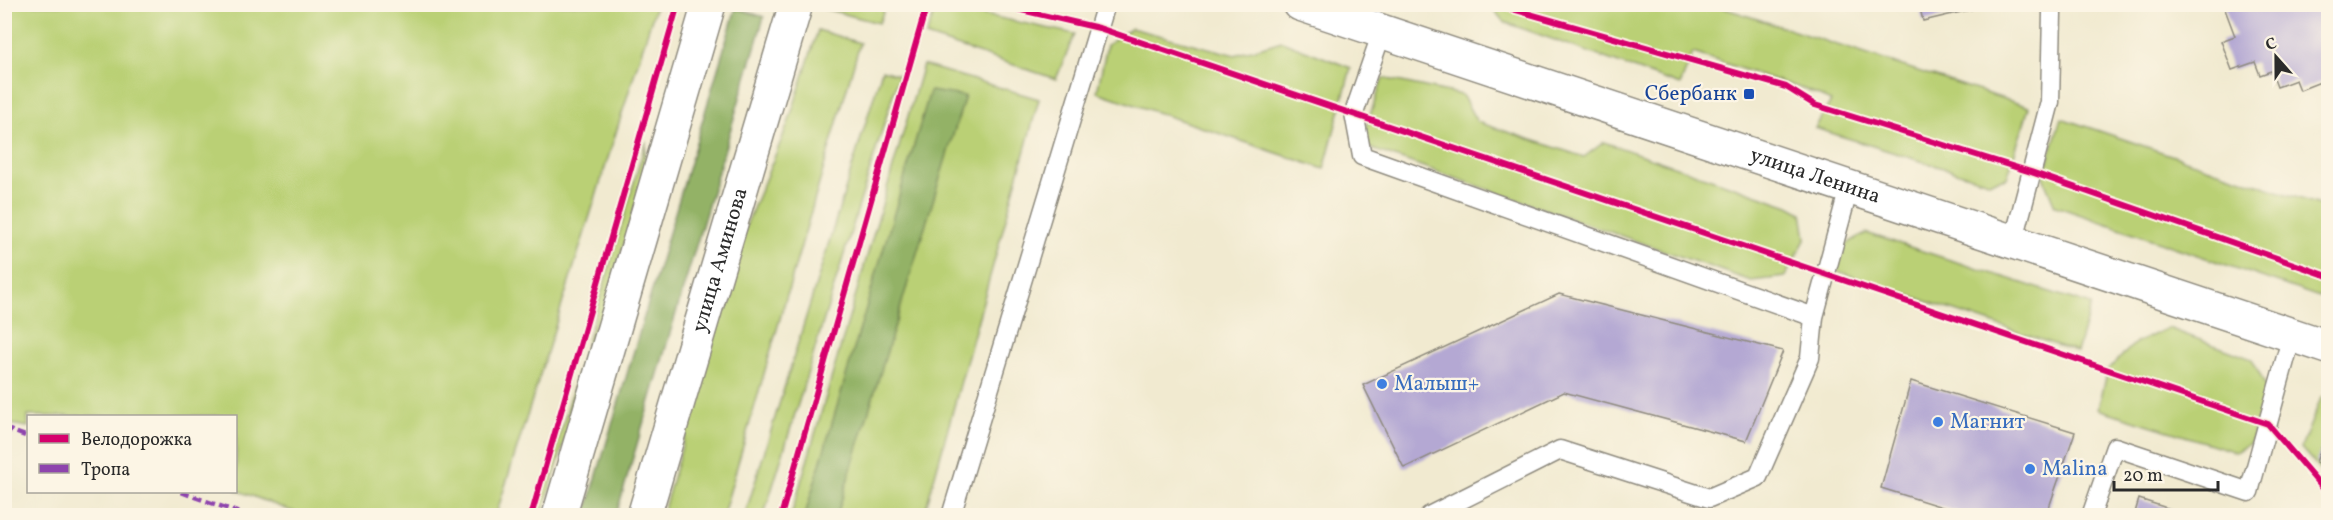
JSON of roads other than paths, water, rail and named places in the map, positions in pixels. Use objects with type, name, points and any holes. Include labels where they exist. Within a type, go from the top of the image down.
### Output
[{"type":"main road","points":[[559,516],[709,4]]},
{"type":"main road","name":"улица Аминова","points":[[644,516],[796,4]]},
{"type":"main road","name":"улица Ленина","points":[[1300,4],[2328,347]]},
{"type":"lane","points":[[951,516],[1106,4]]},
{"type":"lane","points":[[2013,243],[2050,102],[2052,13],[2050,4]]},
{"type":"lane","points":[[1382,32],[1354,113],[1362,156],[1814,317]]},
{"type":"lane","points":[[1429,516],[1560,450],[1709,498],[1758,477],[1810,358],[1814,317],[1848,188]]},
{"type":"lane","points":[[2091,516],[2115,447],[2249,492],[2292,335]]},
{"type":"place","name":"Сбербанк","points":[[1749,94]]},
{"type":"place","name":"Малыш+","points":[[1382,384]]},
{"type":"place","name":"Магнит","points":[[1938,422]]},
{"type":"place","name":"Malina","points":[[2030,469]]}]
